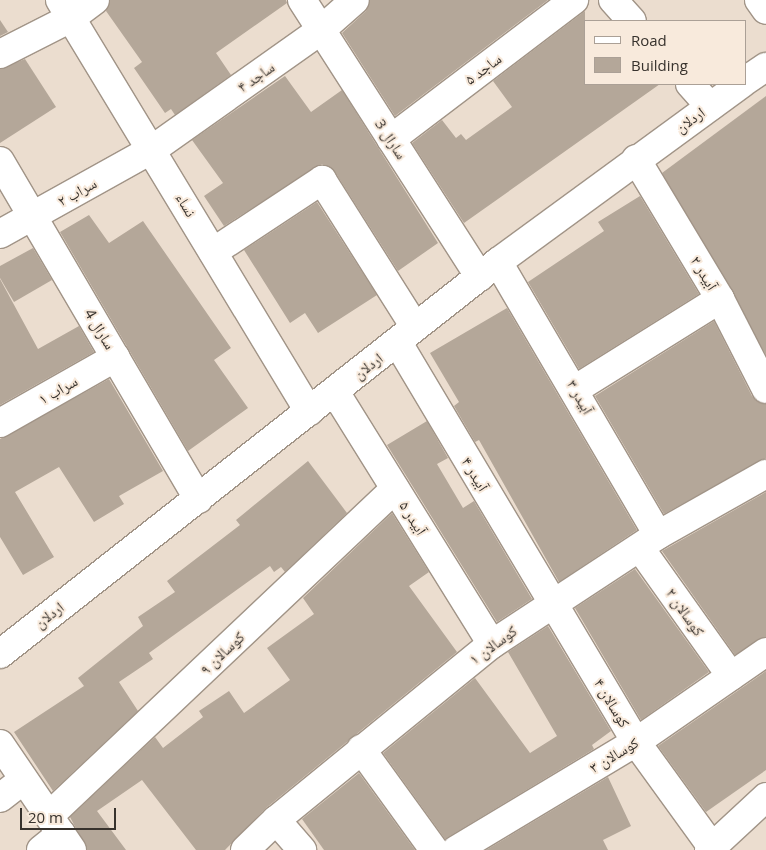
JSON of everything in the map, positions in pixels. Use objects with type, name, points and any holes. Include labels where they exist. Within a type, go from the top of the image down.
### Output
[{"type":"street","points":[[0,54],[66,9],[95,0]]},
{"type":"street","name":"سارال 3","points":[[302,0],[391,139],[489,270]]},
{"type":"street","name":"ساجد ۴","points":[[153,149],[321,30],[355,0]]},
{"type":"street","name":"ساجد ۵","points":[[391,139],[574,0]]},
{"type":"street","points":[[613,0],[631,20]]},
{"type":"street","points":[[760,0],[766,10]]},
{"type":"street","name":"نساء","points":[[66,9],[153,149],[309,411]]},
{"type":"street","points":[[746,81],[766,66]]},
{"type":"street","points":[[691,85],[710,106]]},
{"type":"street","name":"اردلان","points":[[0,654],[489,270],[636,159],[741,85]]},
{"type":"street","name":"سراب ۲","points":[[0,234],[153,149]]},
{"type":"street","name":"آبیدر ۲","points":[[636,159],[720,299],[766,390]]},
{"type":"street","name":"سارال 4","points":[[0,161],[198,498]]},
{"type":"street","name":"آبیدر ۴","points":[[213,252],[322,180],[553,604]]},
{"type":"street","name":"آبیدر ۳","points":[[489,270],[576,389],[649,542]]},
{"type":"street","points":[[576,389],[720,299]]},
{"type":"street","name":"سراب ۱","points":[[0,422],[116,357]]},
{"type":"street","name":"آبیدر ۵","points":[[335,392],[492,644]]},
{"type":"street","name":"کوسالان ۱","points":[[245,850],[276,820],[361,749],[492,644],[649,542],[766,474]]},
{"type":"street","name":"کوسالان ۹","points":[[56,838],[395,489]]},
{"type":"street","name":"کوسالان ۲","points":[[649,542],[731,676]]},
{"type":"street","name":"کوسالان ۴","points":[[553,604],[636,742],[711,849]]},
{"type":"street","name":"کوسالان ۳","points":[[456,850],[636,742],[766,652]]},
{"type":"street","points":[[0,744],[56,838]]},
{"type":"street","points":[[361,749],[434,850]]},
{"type":"street","points":[[0,798],[23,780]]},
{"type":"street","points":[[711,849],[766,797]]},
{"type":"street","points":[[276,820],[302,850]]},
{"type":"building","points":[[110,0],[286,0],[287,3],[216,53],[231,75],[175,115],[171,109],[165,113],[134,68],[142,62],[106,11]]},
{"type":"building","points":[[370,0],[548,0],[395,116],[342,33],[366,11]]},
{"type":"building","points":[[585,11],[584,85],[659,85],[464,223],[412,143],[442,120],[456,138],[461,134],[466,140],[512,107],[493,81]]},
{"type":"building","points":[[0,20],[8,32],[0,36]]},
{"type":"building","points":[[25,59],[56,107],[0,143],[0,69]]},
{"type":"building","points":[[285,76],[311,112],[342,90],[438,243],[398,271],[335,172],[322,164],[224,226],[204,196],[223,183],[192,140]]},
{"type":"building","points":[[766,96],[766,355],[662,173]]},
{"type":"building","points":[[640,196],[699,294],[579,369],[528,282],[604,231],[598,222]]},
{"type":"building","points":[[317,202],[377,295],[318,333],[305,313],[290,323],[244,250]]},
{"type":"building","points":[[89,215],[109,243],[143,221],[231,348],[214,360],[248,408],[188,451],[60,232]]},
{"type":"building","points":[[33,248],[52,280],[14,302],[0,278],[0,266]]},
{"type":"building","points":[[0,279],[38,349],[79,326],[94,352],[0,405]]},
{"type":"building","points":[[507,308],[637,530],[559,582],[479,440],[475,442],[454,406],[459,402],[430,353]]},
{"type":"building","points":[[714,321],[752,396],[766,404],[766,458],[664,514],[595,396]]},
{"type":"building","points":[[109,379],[163,471],[119,496],[124,504],[94,522],[59,467],[15,492],[54,557],[23,575],[0,537],[0,439]]},
{"type":"building","points":[[427,421],[448,458],[437,464],[463,508],[474,501],[532,599],[497,622],[387,445]]},
{"type":"building","points":[[308,461],[347,513],[285,572],[281,567],[274,572],[270,566],[149,653],[153,659],[119,682],[138,711],[53,791],[14,732],[84,686],[78,678],[143,626],[138,617],[175,592],[167,581],[240,525],[236,520]]},
{"type":"building","points":[[766,492],[766,637],[735,655],[662,551]]},
{"type":"building","points":[[392,513],[429,572],[409,586],[457,652],[266,808],[225,850],[196,850],[142,780],[97,811],[126,850],[87,850],[70,817],[155,737],[163,748],[203,717],[199,711],[229,691],[244,713],[290,680],[267,648],[314,614],[303,598]]},
{"type":"building","points":[[635,569],[709,672],[641,720],[575,608]]},
{"type":"building","points":[[548,626],[611,731],[592,745],[594,749],[445,839],[383,753],[475,678],[530,753],[557,736],[508,652]]},
{"type":"building","points":[[766,671],[766,770],[706,812],[658,746]]},
{"type":"building","points":[[359,773],[415,850],[324,850],[302,819]]},
{"type":"building","points":[[608,777],[631,826],[603,840],[608,850],[486,850]]}]
